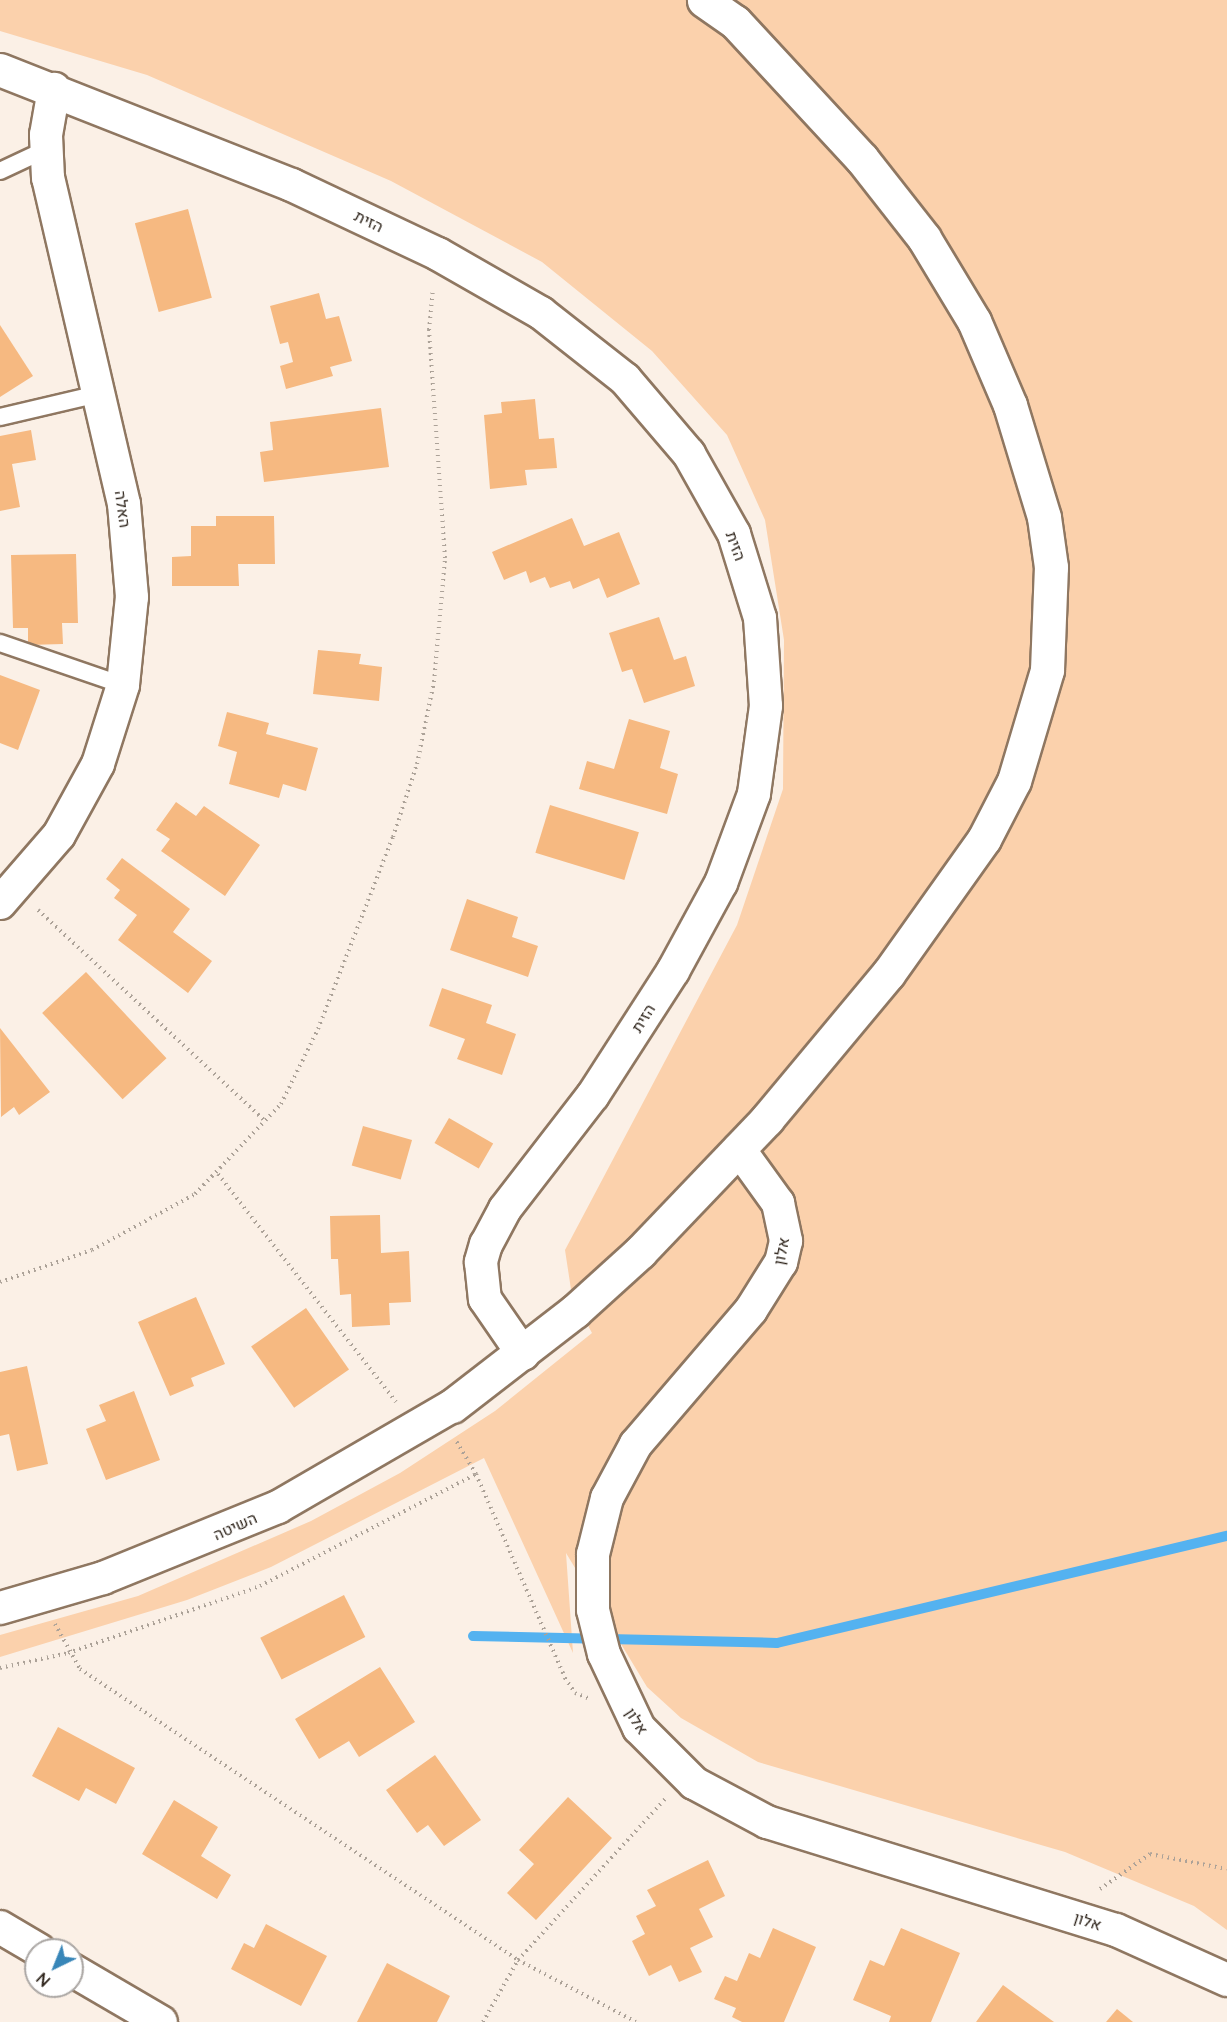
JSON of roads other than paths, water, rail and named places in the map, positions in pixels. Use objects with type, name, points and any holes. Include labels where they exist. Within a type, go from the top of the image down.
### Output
[{"type":"main road","points":[[436,1416],[523,1354],[640,1252],[739,1149],[888,974],[984,839],[1034,724],[1047,670],[1051,567],[1032,469],[1010,405],[974,321],[924,238],[790,79],[735,22],[704,0]]},
{"type":"street","name":"הזית","points":[[0,70],[218,152],[438,254],[541,313],[625,379],[689,454],[734,534],[760,618],[766,706],[755,783],[721,883],[621,1054],[505,1209],[486,1244],[481,1271],[485,1299],[523,1354]]},
{"type":"street","name":"האלה","points":[[7,895],[58,835],[98,764],[123,685],[132,597],[124,504],[52,204],[45,150],[54,89]]},
{"type":"street","name":"אלון","points":[[739,1149],[778,1203],[786,1241],[781,1262],[751,1310],[636,1444],[607,1498],[593,1554],[598,1632],[631,1714],[685,1776],[767,1822],[1065,1914],[1196,1962],[1227,1980]]},
{"type":"street","name":"השיטה","points":[[0,1608],[42,1596],[235,1526],[436,1416]]},
{"type":"street","points":[[0,1927],[24,1941]]},
{"type":"street","points":[[84,1977],[161,2022]]},
{"type":"lane","points":[[0,171],[45,150]]},
{"type":"lane","points":[[0,417],[98,394]]},
{"type":"lane","points":[[0,643],[123,685]]},
{"type":"waterway","points":[[473,1636],[777,1643],[1227,1536]]}]
